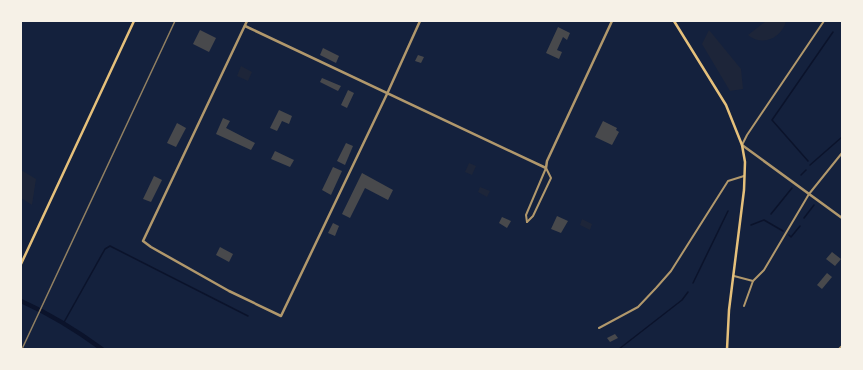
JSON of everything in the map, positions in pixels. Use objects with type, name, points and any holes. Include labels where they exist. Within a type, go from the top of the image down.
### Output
[{"type":"main road","points":[[21,264],[134,21]]},
{"type":"main road","points":[[676,22],[731,115],[742,145],[745,162],[745,176],[729,310],[727,349]]},
{"type":"street","points":[[247,21],[143,240],[151,247],[229,291],[281,316],[388,94],[420,21]]},
{"type":"street","points":[[245,26],[546,168],[551,178],[533,216],[527,222],[526,215],[546,168],[547,161],[612,21]]},
{"type":"street","points":[[824,21],[751,128],[742,145],[842,218]]},
{"type":"street","points":[[744,306],[753,281],[764,270],[809,194],[842,153]]},
{"type":"street","points":[[599,328],[638,307],[671,271],[728,181],[745,176]]},
{"type":"street","points":[[734,276],[753,281]]},
{"type":"street","points":[[839,349],[842,346]]},
{"type":"shaded area","points":[[766,21],[786,21],[780,32],[771,39],[753,39],[748,35]]},
{"type":"shaded area","points":[[709,30],[741,69],[743,89],[730,91],[702,44]]},
{"type":"shaded area","points":[[241,66],[252,72],[248,81],[237,76]]},
{"type":"shaded area","points":[[469,163],[476,166],[472,175],[465,172]]},
{"type":"shaded area","points":[[21,170],[36,179],[32,205],[21,198]]},
{"type":"shaded area","points":[[480,187],[490,191],[487,197],[478,192]]},
{"type":"shaded area","points":[[582,219],[592,224],[590,230],[580,225]]},
{"type":"building","points":[[558,27],[570,33],[567,40],[563,37],[557,50],[562,52],[559,59],[546,53]]},
{"type":"building","points":[[200,30],[216,38],[209,52],[193,44]]},
{"type":"building","points":[[323,48],[339,56],[336,63],[320,55]]},
{"type":"building","points":[[418,55],[424,57],[421,63],[415,61]]},
{"type":"building","points":[[322,78],[341,86],[338,91],[320,82]]},
{"type":"building","points":[[348,90],[354,93],[347,108],[341,105]]},
{"type":"building","points":[[279,110],[292,116],[289,124],[282,121],[277,131],[270,128]]},
{"type":"building","points":[[223,118],[230,121],[226,128],[255,143],[251,150],[216,134]]},
{"type":"building","points":[[603,121],[617,128],[616,130],[619,132],[612,145],[595,137]]},
{"type":"building","points":[[177,123],[186,128],[176,147],[167,143]]},
{"type":"building","points":[[346,143],[353,146],[345,165],[337,161]]},
{"type":"building","points":[[275,151],[294,160],[290,167],[271,159]]},
{"type":"building","points":[[333,167],[342,171],[331,195],[322,190]]},
{"type":"building","points":[[362,173],[393,190],[388,200],[365,188],[350,218],[342,214]]},
{"type":"building","points":[[154,176],[162,180],[151,202],[143,199]]},
{"type":"building","points":[[557,216],[568,221],[561,233],[551,229]]},
{"type":"building","points":[[502,217],[511,221],[507,228],[499,223]]},
{"type":"building","points":[[333,223],[339,226],[335,236],[328,233]]},
{"type":"building","points":[[220,247],[233,254],[229,262],[216,255]]},
{"type":"building","points":[[832,252],[841,259],[835,266],[826,259]]},
{"type":"building","points":[[827,273],[832,277],[822,289],[817,285]]},
{"type":"building","points":[[615,334],[618,338],[610,342],[607,338]]},
{"type":"waterway","points":[[808,161],[772,120],[833,32]]},
{"type":"waterway","points":[[810,165],[842,137]]},
{"type":"waterway","points":[[801,175],[806,170]]},
{"type":"waterway","points":[[771,214],[792,188]]},
{"type":"waterway","points":[[804,218],[814,205]]},
{"type":"waterway","points":[[693,283],[728,211]]},
{"type":"waterway","points":[[751,225],[764,220],[783,231]]},
{"type":"waterway","points":[[789,235],[791,237],[800,226]]},
{"type":"waterway","points":[[63,324],[105,249],[110,246],[248,316]]},
{"type":"waterway","points":[[619,349],[682,300],[688,292]]},
{"type":"waterway","points":[[21,301],[63,323],[102,349]]},
{"type":"railway","points":[[22,349],[175,21]]}]
